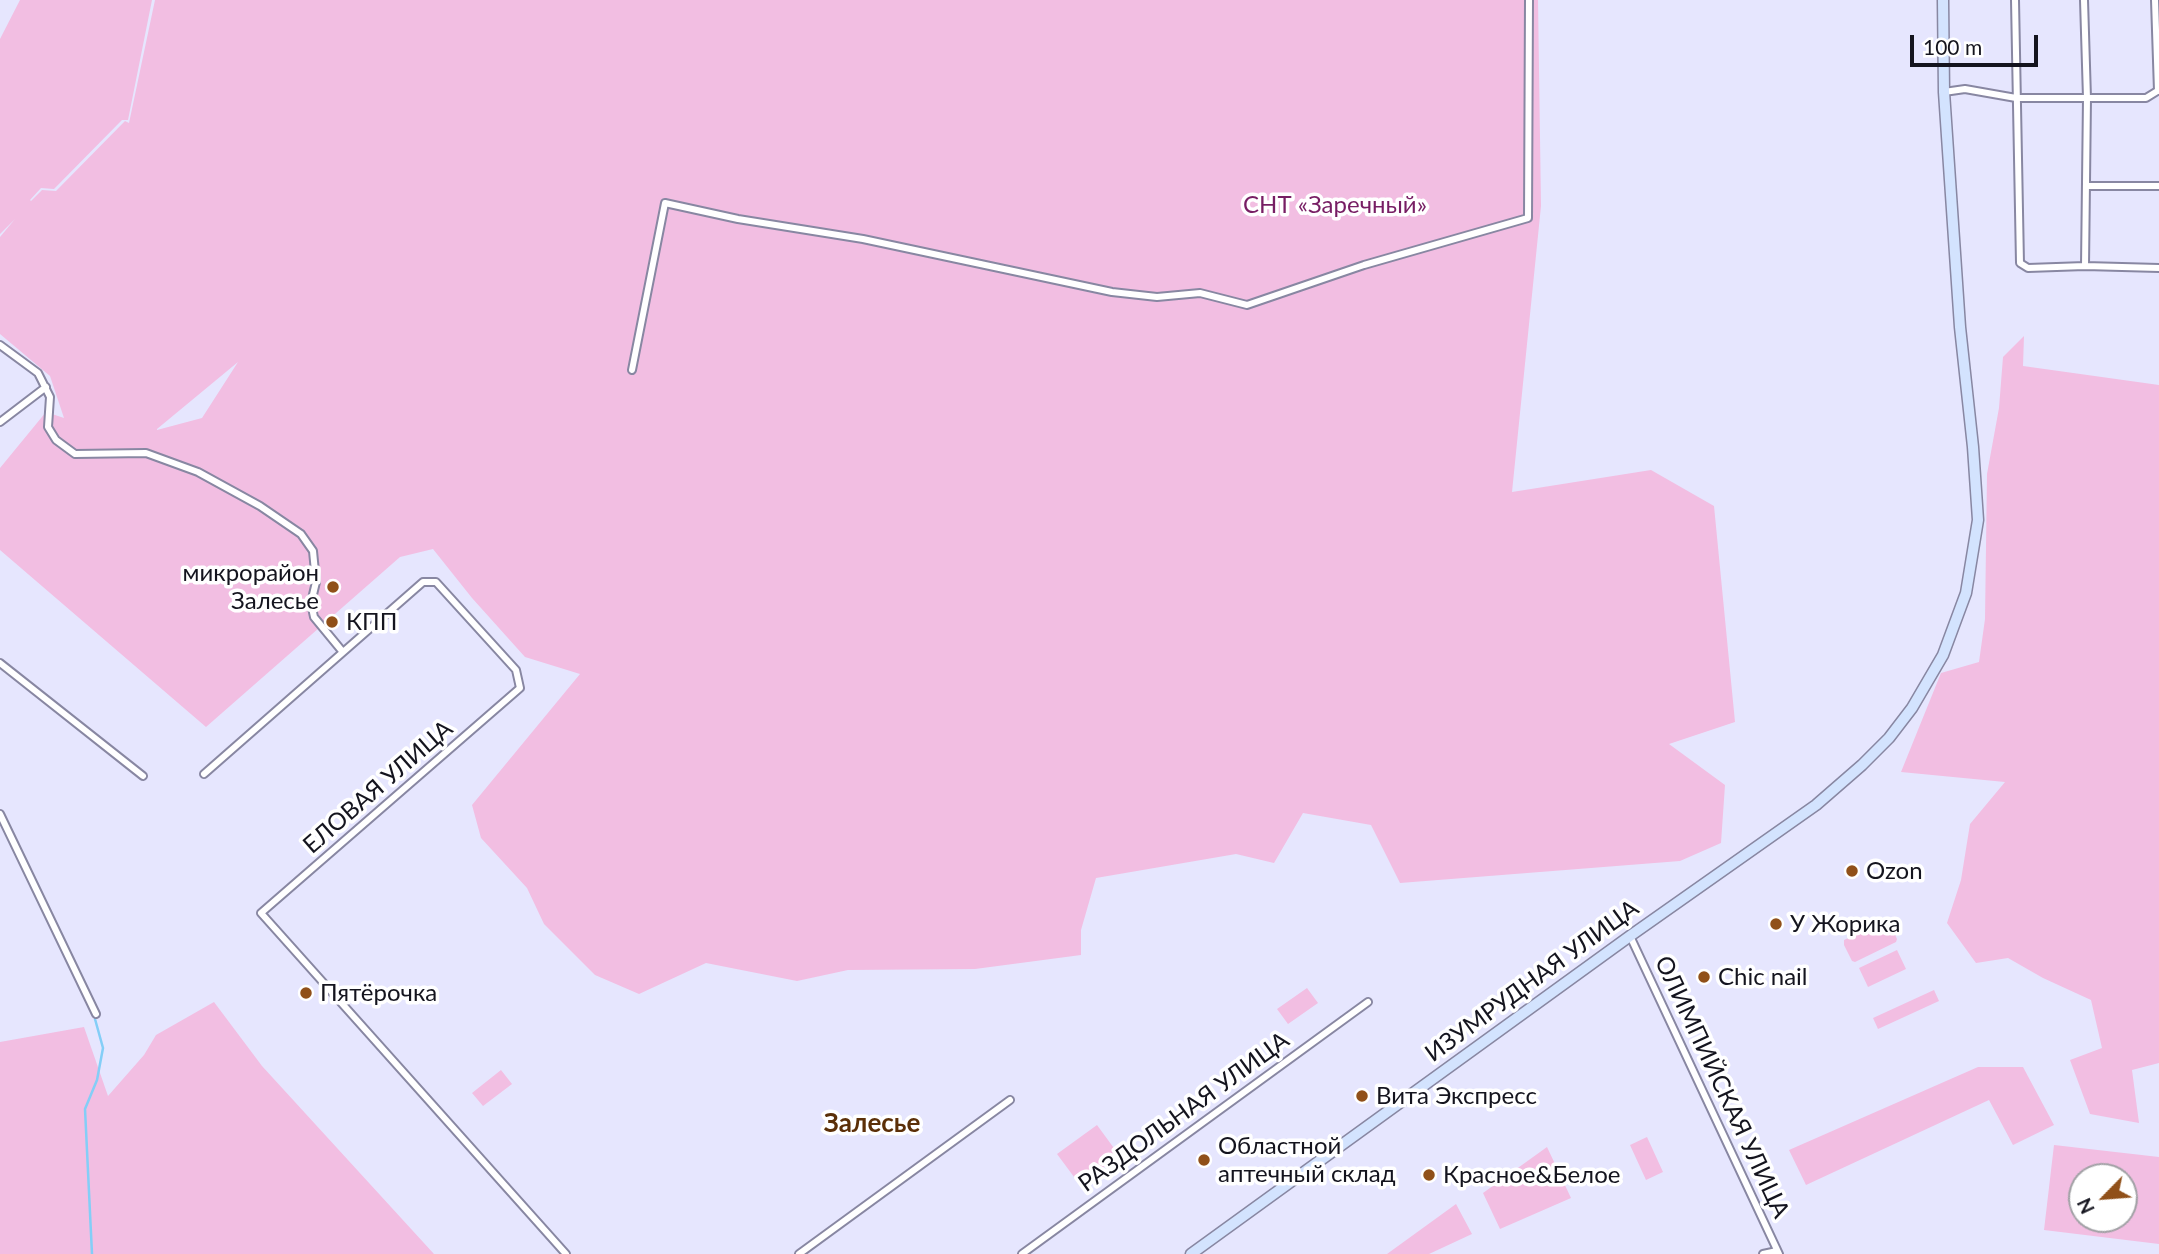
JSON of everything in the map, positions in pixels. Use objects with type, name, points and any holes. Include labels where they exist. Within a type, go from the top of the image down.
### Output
[{"type":"street","points":[[632,370],[664,203],[738,219],[863,239],[1112,292],[1157,297],[1200,293],[1247,305],[1364,265],[1528,218],[1529,0]]},
{"type":"street","name":"ИЗУМРУДНАЯ УЛИЦА","points":[[1191,1254],[1630,936],[1816,805],[1889,738],[1912,708],[1943,654],[1966,593],[1978,520],[1960,327],[1944,92],[1943,0]]},
{"type":"street","points":[[2015,0],[2020,263],[2028,268],[2159,268]]},
{"type":"street","points":[[2084,0],[2087,98],[2085,266]]},
{"type":"street","points":[[1944,92],[1965,89],[2017,98],[2146,98],[2158,91],[2155,0]]},
{"type":"street","points":[[2086,186],[2159,186]]},
{"type":"street","points":[[0,345],[38,373],[50,397],[48,427],[55,440],[75,454],[146,453],[198,471],[260,506],[301,534],[313,551],[316,582],[311,603],[314,617],[342,651],[204,774]]},
{"type":"street","points":[[0,422],[46,387]]},
{"type":"street","name":"ЕЛОВАЯ УЛИЦА","points":[[342,651],[423,582],[436,582],[516,670],[520,688],[261,913],[566,1254]]},
{"type":"street","points":[[0,663],[143,776]]},
{"type":"street","points":[[0,814],[96,1014]]},
{"type":"street","name":"ОЛИМПИЙСКАЯ УЛИЦА","points":[[1630,936],[1778,1252]]},
{"type":"street","name":"РАЗДОЛЬНАЯ УЛИЦА","points":[[1022,1254],[1368,1002]]},
{"type":"street","points":[[799,1254],[1010,1100]]},
{"type":"street","points":[[1763,1254],[1778,1252]]},
{"type":"green space","name":"СНТ «Заречный»","points":[[20,0],[152,0],[128,120],[122,120],[54,189],[41,188],[31,201],[42,190],[56,191],[125,121],[129,123],[155,0],[1538,0],[1541,206],[1512,492],[1651,470],[1714,506],[1735,722],[1669,744],[1725,785],[1721,843],[1680,861],[1400,883],[1371,825],[1303,813],[1274,863],[1236,854],[1096,878],[1081,930],[1081,955],[975,969],[848,970],[797,981],[706,963],[639,994],[595,975],[544,924],[527,888],[481,838],[472,805],[580,674],[525,657],[433,549],[400,557],[206,727],[0,550],[0,468],[46,412],[64,418],[50,376],[0,334],[0,237],[15,219],[0,234],[0,39]],"holes":[[[238,362],[202,418],[157,430]]]},
{"type":"green space","points":[[2024,336],[2023,366],[2159,385],[2159,1063],[2132,1070],[2139,1123],[2090,1114],[2070,1060],[2102,1048],[2091,1000],[2008,958],[1976,963],[1947,923],[1961,880],[1970,824],[2005,782],[1901,772],[1941,673],[1979,662],[1985,619],[1987,474],[1999,408],[2003,357]]},
{"type":"green space","points":[[1885,921],[1889,922],[1896,942],[1855,962],[1852,961],[1844,940]]},
{"type":"green space","points":[[1897,950],[1906,969],[1868,987],[1859,968]]},
{"type":"green space","points":[[1307,988],[1318,1003],[1288,1024],[1277,1009]]},
{"type":"green space","points":[[1934,990],[1939,1001],[1878,1029],[1873,1018]]},
{"type":"green space","points":[[214,1002],[262,1066],[434,1254],[0,1254],[0,1042],[84,1027],[108,1096],[144,1055],[156,1035]]},
{"type":"green space","points":[[1978,1067],[2023,1067],[2054,1125],[2013,1145],[1989,1100],[1806,1185],[1789,1150]]},
{"type":"green space","points":[[501,1070],[512,1084],[483,1106],[472,1093]]},
{"type":"green space","points":[[1097,1125],[1119,1155],[1080,1185],[1057,1154]]},
{"type":"green space","points":[[1647,1137],[1663,1172],[1646,1180],[1630,1145]]},
{"type":"green space","points":[[2054,1145],[2159,1157],[2159,1244],[2069,1233],[2138,1233],[2138,1163],[2068,1163],[2068,1233],[2044,1230]]},
{"type":"green space","points":[[1547,1147],[1571,1198],[1500,1229],[1483,1193]]},
{"type":"green space","points":[[1456,1204],[1472,1234],[1429,1254],[1387,1254]]},
{"type":"waterway","points":[[92,1254],[85,1109],[97,1080],[103,1048],[95,1019]]},
{"type":"place","name":"микрорайон Залесье","points":[[333,587]]},
{"type":"place","name":"КПП","points":[[332,622]]},
{"type":"place","name":"Ozon","points":[[1852,871]]},
{"type":"place","name":"У Жорика","points":[[1776,924]]},
{"type":"place","name":"Chic nail","points":[[1704,977]]},
{"type":"place","name":"Пятёрочка","points":[[306,993]]},
{"type":"place","name":"Вита Экспресс","points":[[1362,1096]]},
{"type":"place","name":"Областной аптечный склад","points":[[1204,1160]]},
{"type":"place","name":"Красное&Белое","points":[[1429,1175]]},
{"type":"district","name":"Залесье","points":[[872,1124]]}]
